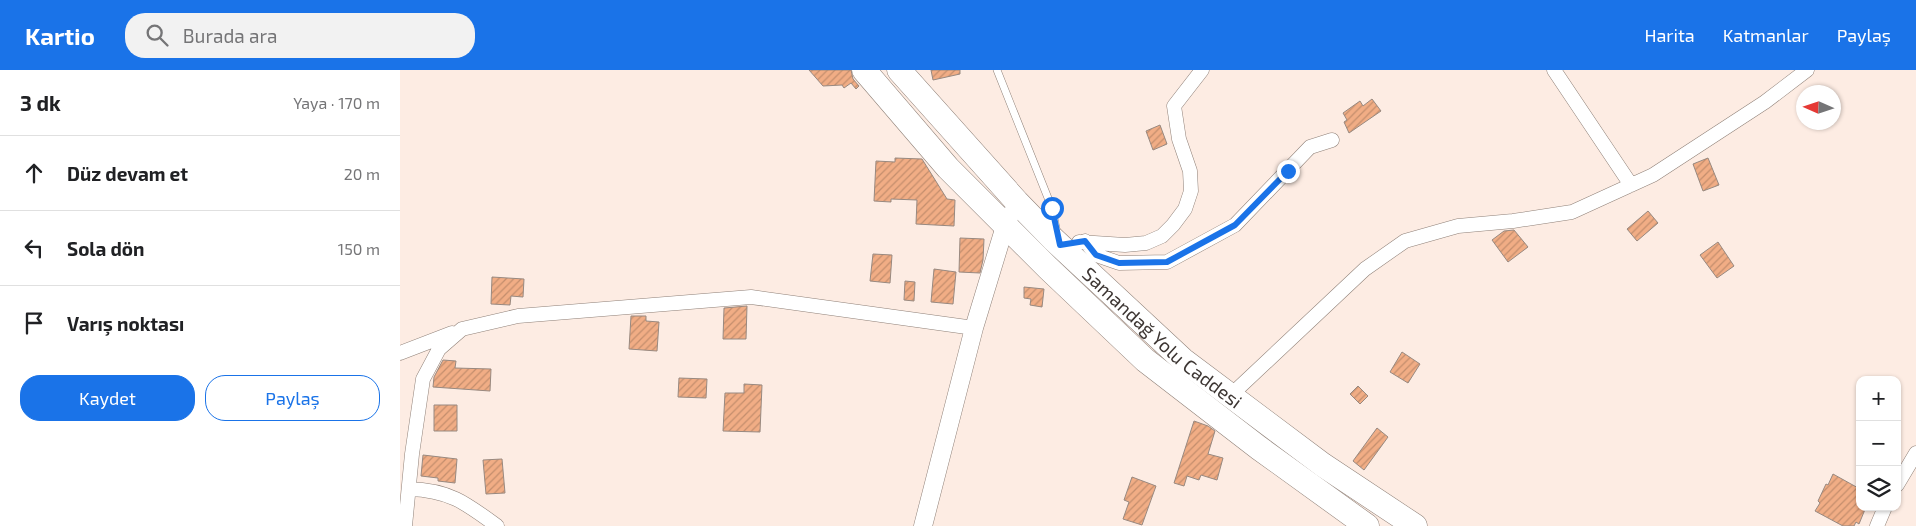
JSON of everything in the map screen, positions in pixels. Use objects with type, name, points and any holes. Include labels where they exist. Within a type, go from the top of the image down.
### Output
[{"type":"highway","name":"Samandağ Yolu Caddesi","points":[[864,70],[948,168],[1005,226],[1145,360],[1259,448],[1366,526]]},
{"type":"highway","name":"Samandağ Yolu Caddesi","points":[[899,70],[1017,202],[1060,245],[1183,360],[1323,465],[1415,526]]},
{"type":"street","points":[[1060,245],[1085,241],[1125,245],[1146,243],[1162,236],[1174,226],[1185,209],[1191,191],[1190,171],[1179,139],[1174,106],[1202,70]]},
{"type":"street","points":[[1554,70],[1631,185]]},
{"type":"street","points":[[1230,396],[1365,269],[1405,242],[1458,226],[1513,221],[1572,212],[1653,175],[1765,102],[1807,70]]},
{"type":"street","points":[[1085,241],[1096,255],[1119,263],[1167,262],[1235,225],[1310,147],[1332,140]]},
{"type":"street","points":[[923,526],[974,328],[1005,226],[1017,202]]},
{"type":"street","points":[[400,353],[462,329],[518,316],[751,297],[974,328]]},
{"type":"street","points":[[405,526],[423,379],[439,349],[462,329]]},
{"type":"street","points":[[1901,478],[1916,453]]},
{"type":"street","points":[[409,489],[430,489],[449,494],[475,509],[497,526]]},
{"type":"street","points":[[1877,526],[1883,511]]},
{"type":"lane","points":[[997,70],[1052,208],[1060,245]]},
{"type":"building","points":[[809,70],[851,70],[853,79],[859,86],[856,89],[851,83],[844,88],[842,85],[823,86]]},
{"type":"building","points":[[931,70],[960,70],[960,74],[933,80]]},
{"type":"building","points":[[1372,99],[1381,111],[1349,133],[1344,122],[1347,120],[1343,113],[1360,101],[1363,106]]},
{"type":"building","points":[[1160,125],[1167,144],[1153,150],[1146,131]]},
{"type":"building","points":[[895,158],[922,159],[947,199],[955,200],[954,226],[916,224],[917,200],[891,199],[891,202],[874,201],[876,161],[895,162]]},
{"type":"building","points":[[1708,158],[1719,185],[1703,191],[1693,164]]},
{"type":"building","points":[[1648,211],[1658,223],[1637,241],[1627,229]]},
{"type":"building","points":[[1514,230],[1528,247],[1508,262],[1492,240],[1504,231]]},
{"type":"building","points":[[960,238],[984,239],[980,273],[959,272]]},
{"type":"building","points":[[1718,242],[1734,266],[1717,278],[1700,255]]},
{"type":"building","points":[[873,254],[892,255],[890,283],[870,281]]},
{"type":"building","points":[[934,269],[956,272],[953,304],[931,302]]},
{"type":"building","points":[[492,277],[524,279],[523,297],[511,296],[510,305],[491,304]]},
{"type":"building","points":[[905,281],[915,282],[914,301],[904,300]]},
{"type":"building","points":[[1024,287],[1044,289],[1042,307],[1030,305],[1031,299],[1024,298]]},
{"type":"building","points":[[747,306],[746,339],[723,339],[724,308]]},
{"type":"building","points":[[631,316],[646,316],[646,321],[659,322],[657,351],[629,349]]},
{"type":"building","points":[[1402,352],[1420,364],[1408,383],[1390,372]]},
{"type":"building","points":[[443,360],[456,361],[455,368],[491,369],[490,391],[433,387],[434,377]]},
{"type":"building","points":[[679,378],[707,379],[706,398],[678,397]]},
{"type":"building","points":[[744,384],[762,385],[760,432],[723,431],[725,393],[744,393]]},
{"type":"building","points":[[1358,386],[1368,396],[1360,404],[1350,394]]},
{"type":"building","points":[[434,405],[457,405],[457,431],[434,431]]},
{"type":"building","points":[[1194,421],[1208,426],[1215,431],[1208,454],[1223,458],[1217,480],[1201,475],[1199,480],[1187,476],[1184,486],[1174,483]]},
{"type":"building","points":[[1377,428],[1388,437],[1364,470],[1353,461]]},
{"type":"building","points":[[423,455],[457,459],[455,483],[421,476]]},
{"type":"building","points":[[502,459],[505,493],[486,494],[483,460]]},
{"type":"building","points":[[1833,474],[1856,487],[1856,511],[1864,511],[1859,524],[1856,522],[1854,526],[1843,526],[1815,511],[1820,503],[1818,501],[1826,484],[1828,485]]},
{"type":"building","points":[[1132,477],[1156,486],[1142,525],[1123,519],[1129,502],[1124,500]]},
{"type":"route","points":[[1052,208],[1060,245],[1085,241],[1096,255],[1119,263],[1167,262],[1235,225],[1288,171]]}]
